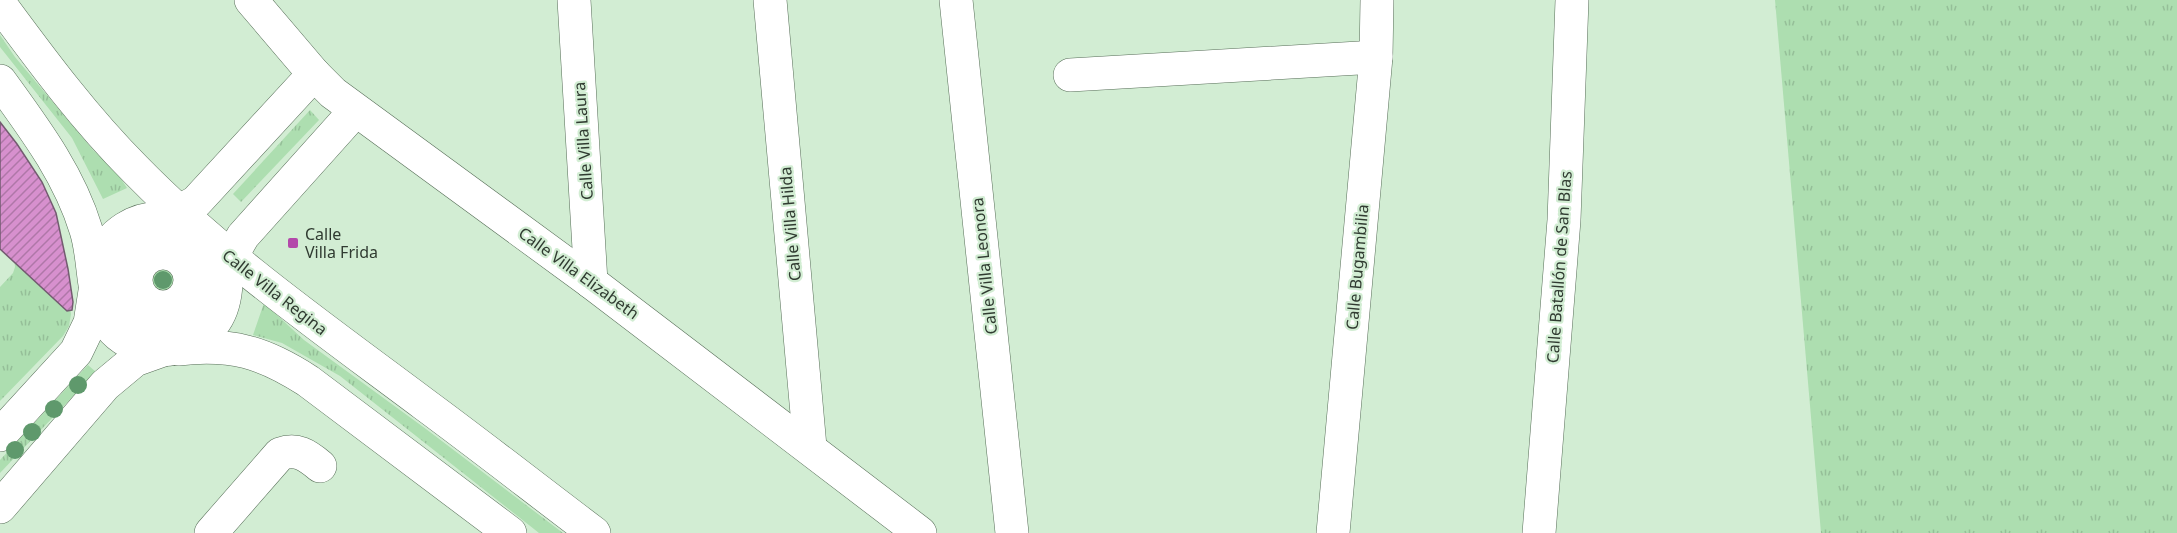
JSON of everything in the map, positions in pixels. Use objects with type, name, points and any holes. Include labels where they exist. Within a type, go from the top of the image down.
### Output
[{"type":"street","name":"Calle Villa Elizabeth","points":[[251,0],[314,74],[355,111],[591,282],[920,533]]},
{"type":"street","name":"Calle Villa Laura","points":[[574,0],[591,282]]},
{"type":"street","name":"Calle Villa Hilda","points":[[770,0],[810,447]]},
{"type":"street","name":"Calle Villa Leonora","points":[[956,0],[1012,533]]},
{"type":"street","name":"Calle Bugambilia","points":[[1333,533],[1376,57],[1377,0]]},
{"type":"street","name":"Calle Batallón de San Blas","points":[[1539,533],[1564,220],[1572,0]]},
{"type":"street","name":"Calle Villa Regina","points":[[0,4],[89,119],[134,169],[163,279],[302,315],[594,533]]},
{"type":"street","points":[[1070,75],[1376,57]]},
{"type":"street","points":[[0,507],[105,385],[135,360],[163,279],[196,201],[314,74]]},
{"type":"street","points":[[0,81],[42,138],[60,168],[86,230],[163,279],[221,346],[260,356],[285,366],[510,533]]},
{"type":"street","points":[[0,435],[76,352],[90,323],[163,279],[243,236],[355,111]]},
{"type":"street","points":[[211,533],[280,454],[289,451],[305,454],[320,466]]},
{"type":"green space","points":[[1775,0],[2177,0],[2177,533],[1821,533]]},
{"type":"green space","points":[[0,35],[15,57],[93,150],[116,171],[127,188],[103,199],[72,138],[0,47]]},
{"type":"green space","points":[[310,110],[319,120],[241,202],[233,194]]},
{"type":"green space","points":[[0,133],[65,277],[71,314],[69,326],[63,336],[0,401],[0,287],[13,273],[15,267]]},
{"type":"green space","points":[[150,237],[211,278],[169,328],[119,289]]},
{"type":"green space","points":[[264,303],[304,340],[563,533],[539,533],[340,376],[282,343],[253,335]]},
{"type":"green space","points":[[88,365],[96,372],[0,473],[0,460]]},
{"type":"building","points":[[0,122],[42,182],[56,213],[68,269],[72,310],[67,311],[0,249]]},
{"type":"place","name":"Calle Villa Frida","points":[[293,243]]}]
